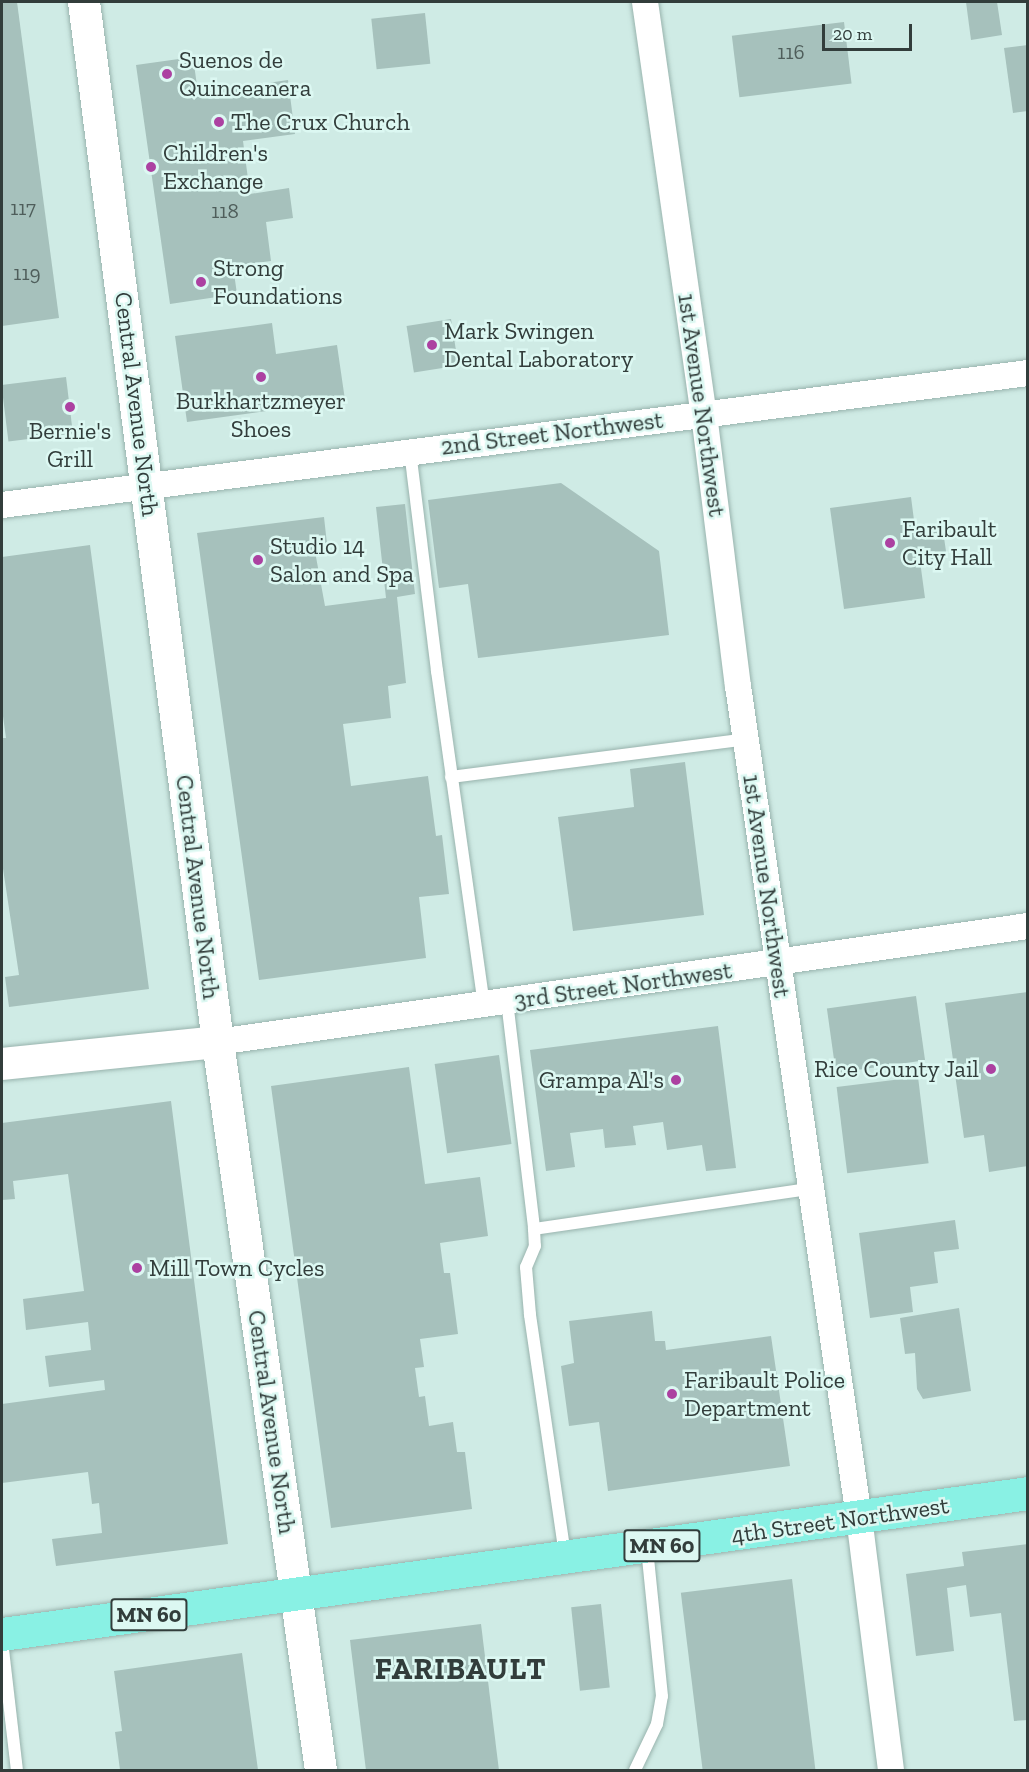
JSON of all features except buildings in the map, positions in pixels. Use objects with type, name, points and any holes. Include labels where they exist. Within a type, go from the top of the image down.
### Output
[{"type":"main road","name":"4th Street Northwest","points":[[296,1594],[646,1548],[1028,1493]]},
{"type":"main road","name":"MN 60","points":[[2,1634],[296,1594]]},
{"type":"street","name":"Central Avenue North","points":[[84,2],[218,1042],[321,1770]]},
{"type":"street","name":"1st Avenue Northwest","points":[[645,2],[704,414],[746,739],[809,1189],[860,1517],[891,1770]]},
{"type":"street","name":"2nd Street Northwest","points":[[2,505],[1028,373]]},
{"type":"street","name":"3rd Street Northwest","points":[[218,1042],[779,964],[1028,926]]},
{"type":"street","points":[[2,1064],[218,1042]]},
{"type":"lane","points":[[410,451],[451,777],[496,1002],[534,1229],[535,1246],[526,1267],[530,1315],[566,1559]]},
{"type":"lane","points":[[451,777],[746,739]]},
{"type":"lane","points":[[534,1229],[809,1189]]},
{"type":"lane","points":[[635,1770],[657,1724],[662,1696],[646,1548]]},
{"type":"lane","points":[[2,1641],[17,1770]]},
{"type":"place","name":"Suenos de Quinceanera","points":[[167,74]]},
{"type":"place","name":"The Crux Church","points":[[219,122]]},
{"type":"place","name":"Children's Exchange","points":[[151,167]]},
{"type":"place","name":"Strong Foundations","points":[[201,282]]},
{"type":"place","name":"Mark Swingen Dental Laboratory","points":[[432,345]]},
{"type":"place","name":"Burkhartzmeyer Shoes","points":[[261,377]]},
{"type":"place","name":"Bernie's Grill","points":[[70,407]]},
{"type":"place","name":"Faribault City Hall","points":[[890,543]]},
{"type":"place","name":"Studio 14 Salon and Spa","points":[[258,560]]},
{"type":"place","name":"Rice County Jail","points":[[991,1069]]},
{"type":"place","name":"Grampa Al's","points":[[676,1080]]},
{"type":"place","name":"Mill Town Cycles","points":[[137,1268]]},
{"type":"place","name":"Faribault Police Department","points":[[672,1394]]},
{"type":"district","name":"FARIBAULT","points":[[461,1669]]}]
